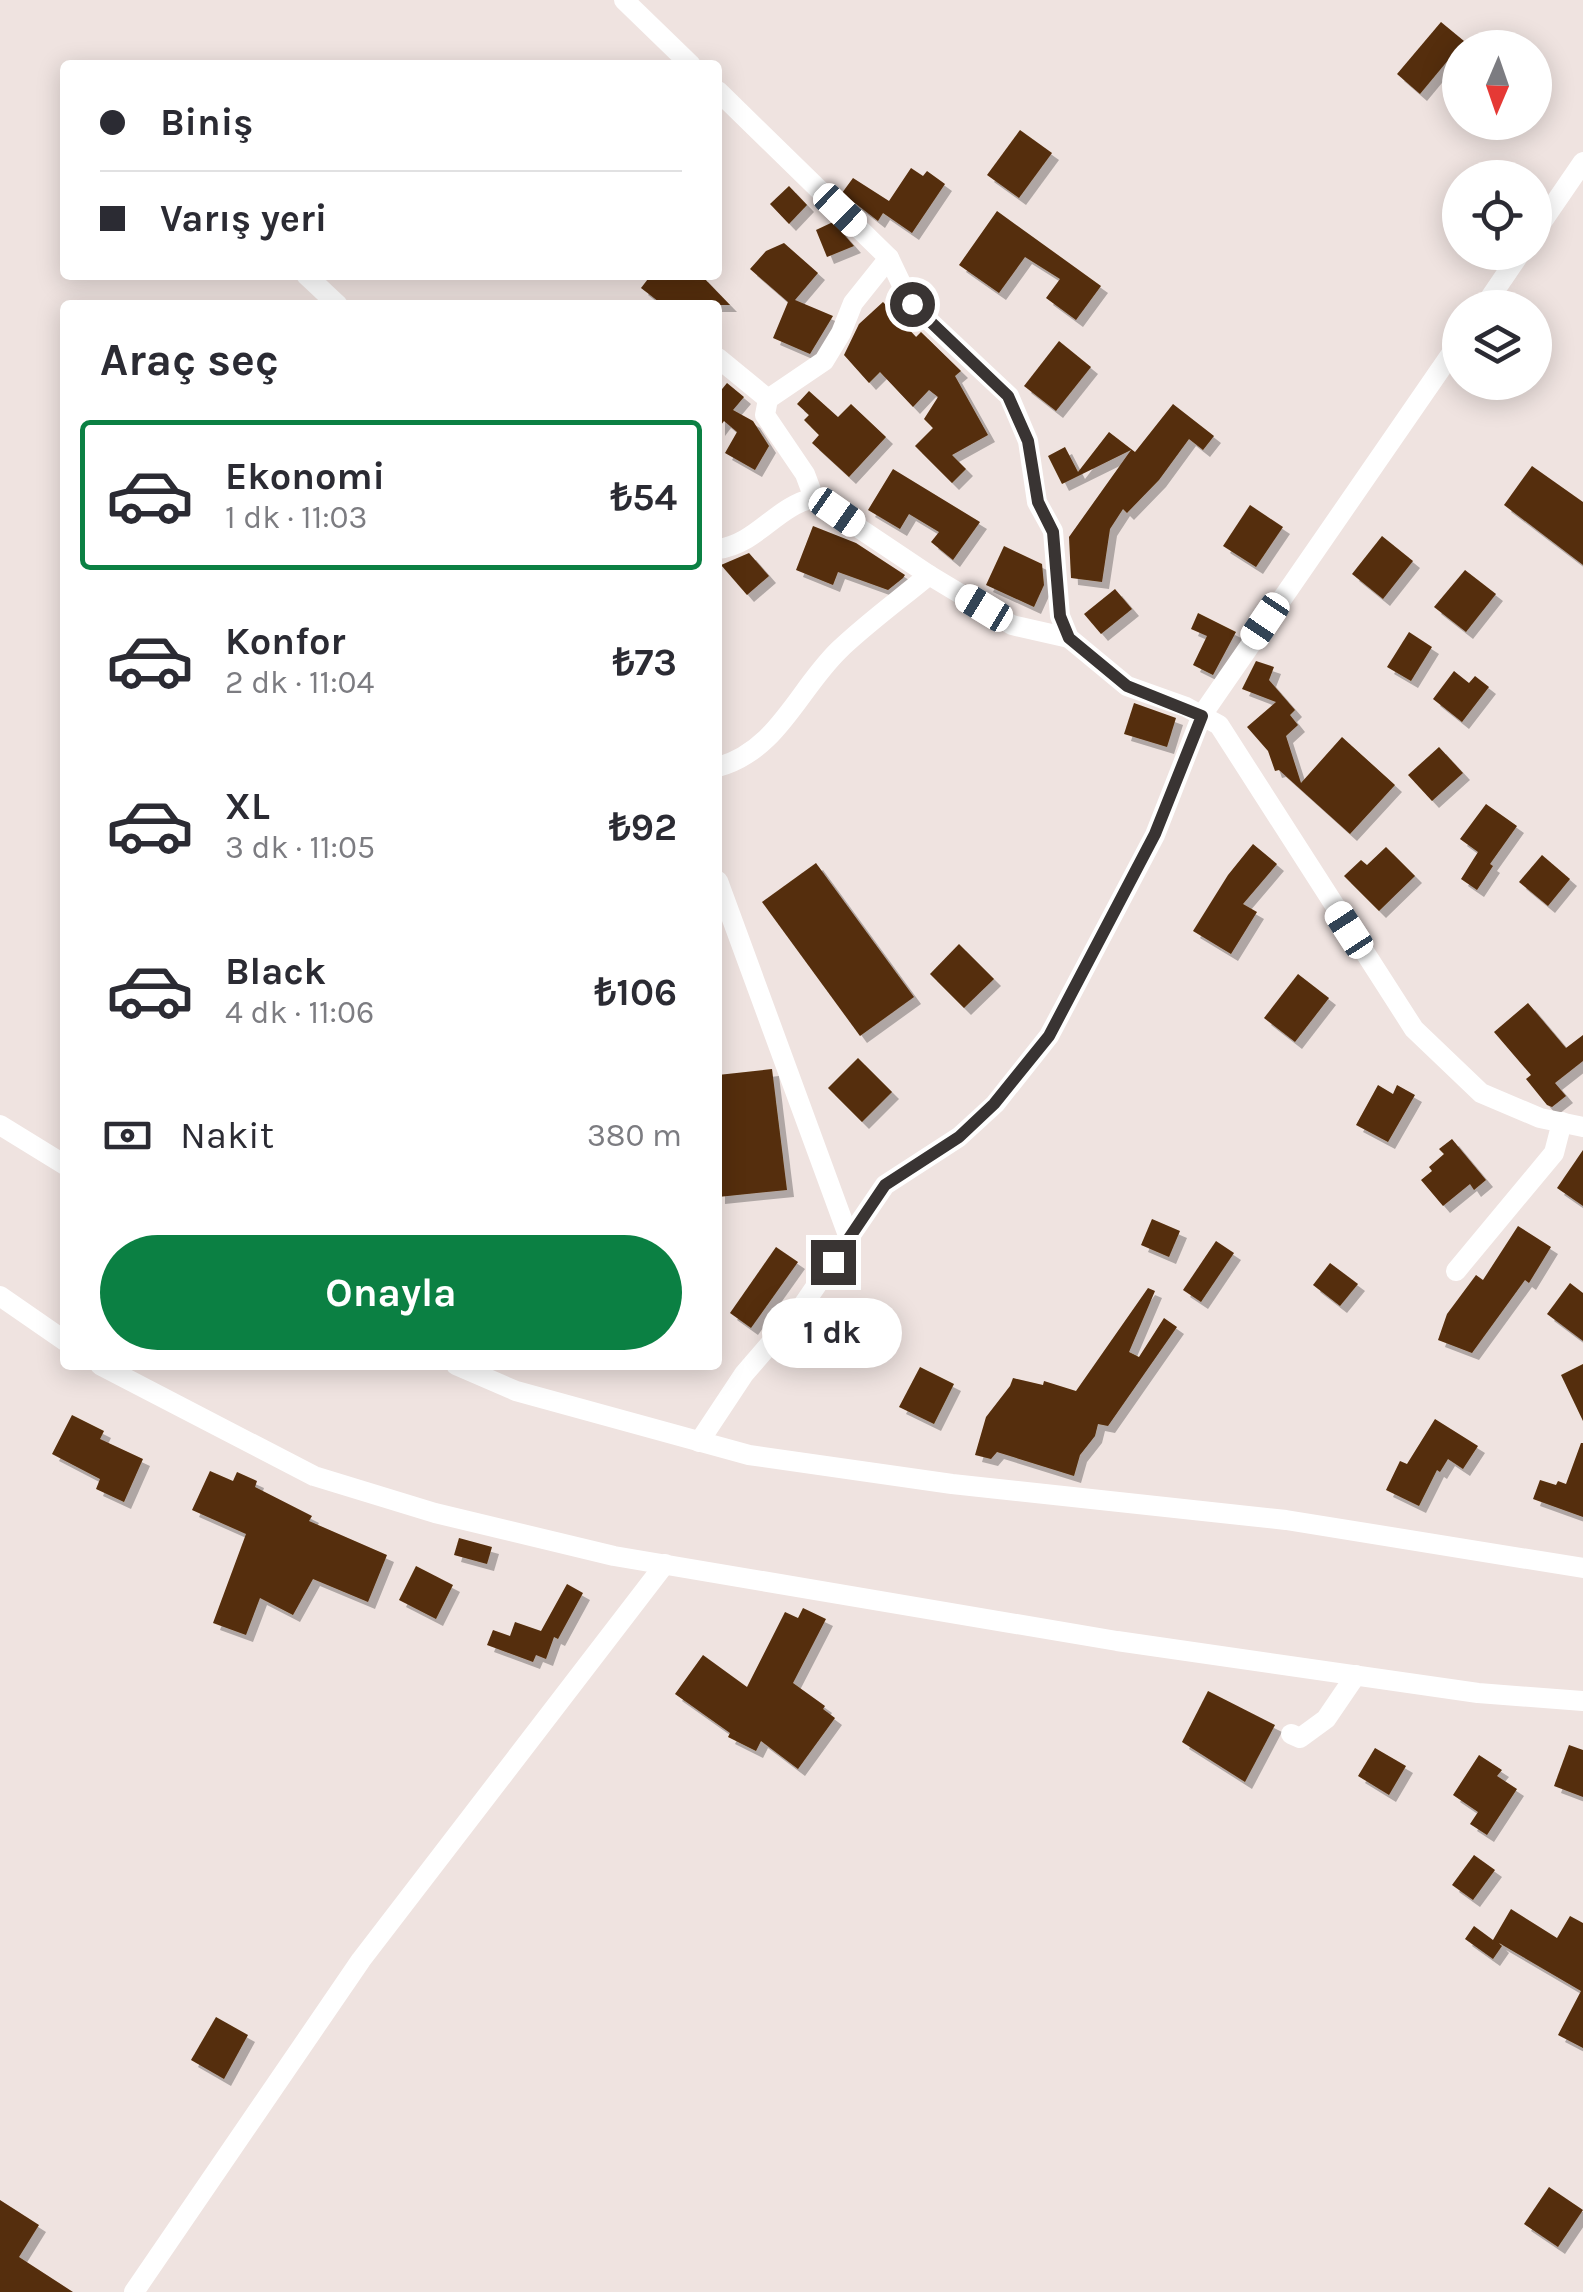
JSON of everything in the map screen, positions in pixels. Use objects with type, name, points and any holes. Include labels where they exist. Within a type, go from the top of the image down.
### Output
[{"type":"street","points":[[624,0],[686,60]]},
{"type":"street","points":[[722,94],[890,258],[912,304],[1008,396],[1028,441],[1038,502],[1053,532],[1060,616],[1069,638]]},
{"type":"street","points":[[1552,207],[1583,162]]},
{"type":"street","points":[[890,258],[853,303],[824,360],[768,398],[765,415],[805,474],[814,498],[1012,625],[1069,638],[1127,686],[1219,725],[1414,1029],[1481,1093],[1540,1118],[1573,1125],[1456,1271]]},
{"type":"street","points":[[311,280],[333,300]]},
{"type":"street","points":[[722,361],[768,398]]},
{"type":"street","points":[[699,1442],[744,1374],[801,1308],[885,1185],[959,1137],[994,1104],[1049,1036],[1155,834],[1202,716],[1442,366]]},
{"type":"street","points":[[722,548],[752,538],[785,509],[814,498]]},
{"type":"street","points":[[722,766],[746,757],[769,738],[837,652],[929,575]]},
{"type":"street","points":[[722,892],[849,1238]]},
{"type":"street","points":[[0,1125],[60,1161]]},
{"type":"street","points":[[0,1296],[60,1338]]},
{"type":"street","points":[[110,1370],[314,1476],[434,1513],[614,1556],[1117,1641],[1478,1693],[1583,1701]]},
{"type":"street","points":[[468,1370],[516,1391],[749,1455],[952,1484],[1286,1520],[1583,1568]]},
{"type":"street","points":[[134,2292],[361,1960],[665,1564]]},
{"type":"street","points":[[1291,1734],[1300,1738],[1326,1719],[1356,1675]]},
{"type":"building","points":[[1441,22],[1451,30],[1442,30],[1442,68],[1420,94],[1397,74]]},
{"type":"building","points":[[1020,130],[1052,153],[1019,198],[987,175]]},
{"type":"building","points":[[911,168],[923,176],[927,171],[945,184],[912,233],[883,213],[878,221],[842,193],[853,178],[889,201]]},
{"type":"building","points":[[789,186],[807,205],[789,224],[770,204]]},
{"type":"building","points":[[997,211],[1101,286],[1076,320],[1046,298],[1060,279],[1025,257],[999,293],[959,265]]},
{"type":"building","points":[[833,222],[854,246],[827,257],[816,230]]},
{"type":"building","points":[[784,243],[818,273],[795,300],[833,316],[810,354],[773,338],[788,302],[750,269],[766,251]]},
{"type":"building","points":[[647,280],[706,280],[730,305],[722,305],[722,300],[657,300],[641,288]]},
{"type":"building","points":[[883,302],[916,337],[921,332],[961,371],[955,376],[988,435],[952,455],[966,469],[952,483],[915,446],[933,428],[924,419],[938,397],[929,390],[913,407],[880,372],[869,383],[844,355],[859,324]]},
{"type":"building","points":[[1059,341],[1091,367],[1056,411],[1024,386]]},
{"type":"building","points":[[727,383],[744,397],[733,410],[753,421],[769,446],[755,470],[725,453],[737,432],[724,421],[722,424],[722,389]]},
{"type":"building","points":[[809,391],[838,417],[851,404],[886,437],[849,477],[812,443],[819,435],[804,420],[809,415],[797,404]]},
{"type":"building","points":[[1173,404],[1214,436],[1203,450],[1189,439],[1159,480],[1127,513],[1123,509],[1110,529],[1102,582],[1071,578],[1069,537],[1131,450],[1062,484],[1048,456],[1065,447],[1078,472],[1109,432],[1135,452]]},
{"type":"building","points":[[1532,466],[1583,502],[1583,565],[1504,505]]},
{"type":"building","points":[[893,469],[980,522],[953,560],[931,542],[939,532],[909,514],[900,529],[868,510]]},
{"type":"building","points":[[1250,505],[1283,527],[1256,567],[1223,546]]},
{"type":"building","points":[[813,526],[856,543],[905,575],[888,590],[838,572],[833,585],[796,570]]},
{"type":"building","points":[[1382,536],[1413,561],[1383,599],[1352,574]]},
{"type":"building","points":[[1004,546],[1042,564],[1044,585],[1034,607],[986,585]]},
{"type":"building","points":[[749,553],[769,576],[747,595],[722,565]]},
{"type":"building","points":[[1465,570],[1496,594],[1466,632],[1434,607]]},
{"type":"building","points":[[1115,589],[1132,609],[1101,634],[1084,614]]},
{"type":"building","points":[[1198,613],[1236,632],[1213,675],[1193,665],[1207,636],[1191,629]]},
{"type":"building","points":[[1409,632],[1432,647],[1411,681],[1387,667]]},
{"type":"building","points":[[1256,661],[1274,667],[1269,680],[1295,710],[1290,715],[1298,725],[1286,736],[1301,783],[1342,737],[1395,785],[1350,834],[1279,770],[1275,771],[1268,751],[1247,727],[1276,702],[1242,689]]},
{"type":"building","points":[[1454,671],[1469,683],[1475,676],[1489,687],[1462,722],[1433,699]]},
{"type":"building","points":[[1134,703],[1176,718],[1167,747],[1124,734]]},
{"type":"building","points":[[1439,747],[1463,773],[1432,801],[1408,775]]},
{"type":"building","points":[[1486,804],[1517,826],[1477,890],[1461,879],[1478,852],[1460,839]]},
{"type":"building","points":[[1253,844],[1277,864],[1243,904],[1257,912],[1231,954],[1193,931]]},
{"type":"building","points":[[1386,847],[1415,876],[1379,911],[1344,876],[1361,860],[1367,865]]},
{"type":"building","points":[[1542,855],[1570,879],[1548,906],[1519,882]]},
{"type":"building","points":[[816,863],[914,997],[860,1036],[762,902]]},
{"type":"building","points":[[959,944],[994,979],[964,1008],[930,974]]},
{"type":"building","points":[[1298,974],[1329,998],[1295,1042],[1264,1018]]},
{"type":"building","points":[[1528,1003],[1566,1048],[1583,1035],[1583,1061],[1555,1083],[1566,1096],[1552,1107],[1526,1079],[1531,1075],[1494,1032]]},
{"type":"building","points":[[858,1058],[892,1092],[862,1122],[828,1088]]},
{"type":"building","points":[[772,1069],[787,1190],[722,1197],[722,1075]]},
{"type":"building","points":[[1378,1085],[1393,1094],[1397,1085],[1415,1095],[1388,1142],[1356,1125]]},
{"type":"building","points":[[1452,1139],[1486,1180],[1474,1190],[1470,1184],[1443,1206],[1421,1180],[1444,1154],[1439,1149]]},
{"type":"building","points":[[1583,1150],[1583,1206],[1557,1188]]},
{"type":"building","points":[[1152,1219],[1180,1231],[1169,1257],[1141,1245]]},
{"type":"building","points":[[1518,1226],[1551,1247],[1529,1283],[1525,1280],[1472,1353],[1438,1340],[1447,1314],[1476,1275],[1483,1280]]},
{"type":"building","points":[[1216,1241],[1234,1253],[1201,1302],[1183,1290]]},
{"type":"building","points":[[776,1247],[798,1262],[751,1328],[730,1313]]},
{"type":"building","points":[[1330,1263],[1358,1284],[1340,1306],[1313,1285]]},
{"type":"building","points":[[1570,1283],[1583,1293],[1583,1341],[1547,1314]]},
{"type":"building","points":[[1148,1288],[1155,1291],[1129,1352],[1139,1357],[1164,1318],[1177,1327],[1108,1426],[1098,1424],[1095,1436],[1080,1455],[1074,1476],[997,1452],[991,1459],[975,1455],[986,1417],[1013,1378],[1043,1385],[1044,1381],[1076,1391]]},
{"type":"building","points":[[1583,1364],[1583,1421],[1561,1375]]},
{"type":"building","points":[[920,1367],[954,1384],[934,1424],[899,1407]]},
{"type":"building","points":[[72,1415],[104,1431],[100,1439],[143,1459],[124,1502],[96,1489],[100,1479],[52,1454]]},
{"type":"building","points":[[1435,1419],[1478,1446],[1463,1469],[1448,1459],[1440,1472],[1437,1470],[1419,1506],[1386,1490],[1400,1461],[1407,1464]]},
{"type":"building","points":[[1581,1443],[1583,1517],[1533,1499],[1540,1480],[1566,1484]]},
{"type":"building","points":[[210,1471],[233,1481],[237,1472],[257,1481],[255,1487],[312,1516],[309,1521],[387,1555],[368,1602],[313,1579],[293,1615],[260,1598],[246,1635],[213,1623],[246,1534],[192,1510]]},
{"type":"building","points":[[459,1538],[492,1547],[487,1564],[454,1555]]},
{"type":"building","points":[[416,1566],[453,1585],[436,1619],[399,1600]]},
{"type":"building","points":[[567,1584],[583,1593],[558,1639],[554,1637],[546,1659],[536,1655],[533,1662],[487,1645],[493,1630],[510,1636],[515,1622],[541,1631]]},
{"type":"building","points":[[803,1608],[826,1619],[793,1683],[835,1718],[798,1769],[761,1741],[756,1751],[728,1737],[730,1733],[675,1694],[703,1655],[747,1687],[785,1612],[798,1618]]},
{"type":"building","points":[[1208,1691],[1275,1725],[1245,1782],[1182,1742]]},
{"type":"building","points":[[1569,1745],[1583,1750],[1583,1797],[1554,1786]]},
{"type":"building","points":[[1375,1748],[1406,1766],[1389,1795],[1358,1776]]},
{"type":"building","points":[[1479,1755],[1502,1770],[1497,1776],[1517,1789],[1487,1835],[1470,1824],[1478,1812],[1453,1795]]},
{"type":"building","points":[[1474,1855],[1495,1870],[1473,1900],[1452,1885]]},
{"type":"building","points":[[1511,1909],[1557,1938],[1570,1916],[1583,1923],[1583,2048],[1558,2035],[1581,1991],[1499,1943],[1502,1946],[1493,1959],[1465,1939],[1474,1926],[1493,1940]]},
{"type":"building","points":[[216,2017],[248,2035],[224,2079],[191,2060]]},
{"type":"building","points":[[1549,2187],[1583,2210],[1558,2247],[1524,2224]]},
{"type":"building","points":[[0,2200],[39,2225],[19,2257],[73,2292],[0,2292]]},
{"type":"route","points":[[833,1262],[885,1185],[959,1137],[994,1104],[1049,1036],[1155,834],[1202,716],[1127,686],[1069,638],[1060,616],[1053,532],[1038,502],[1028,441],[1008,396],[912,304]]}]
